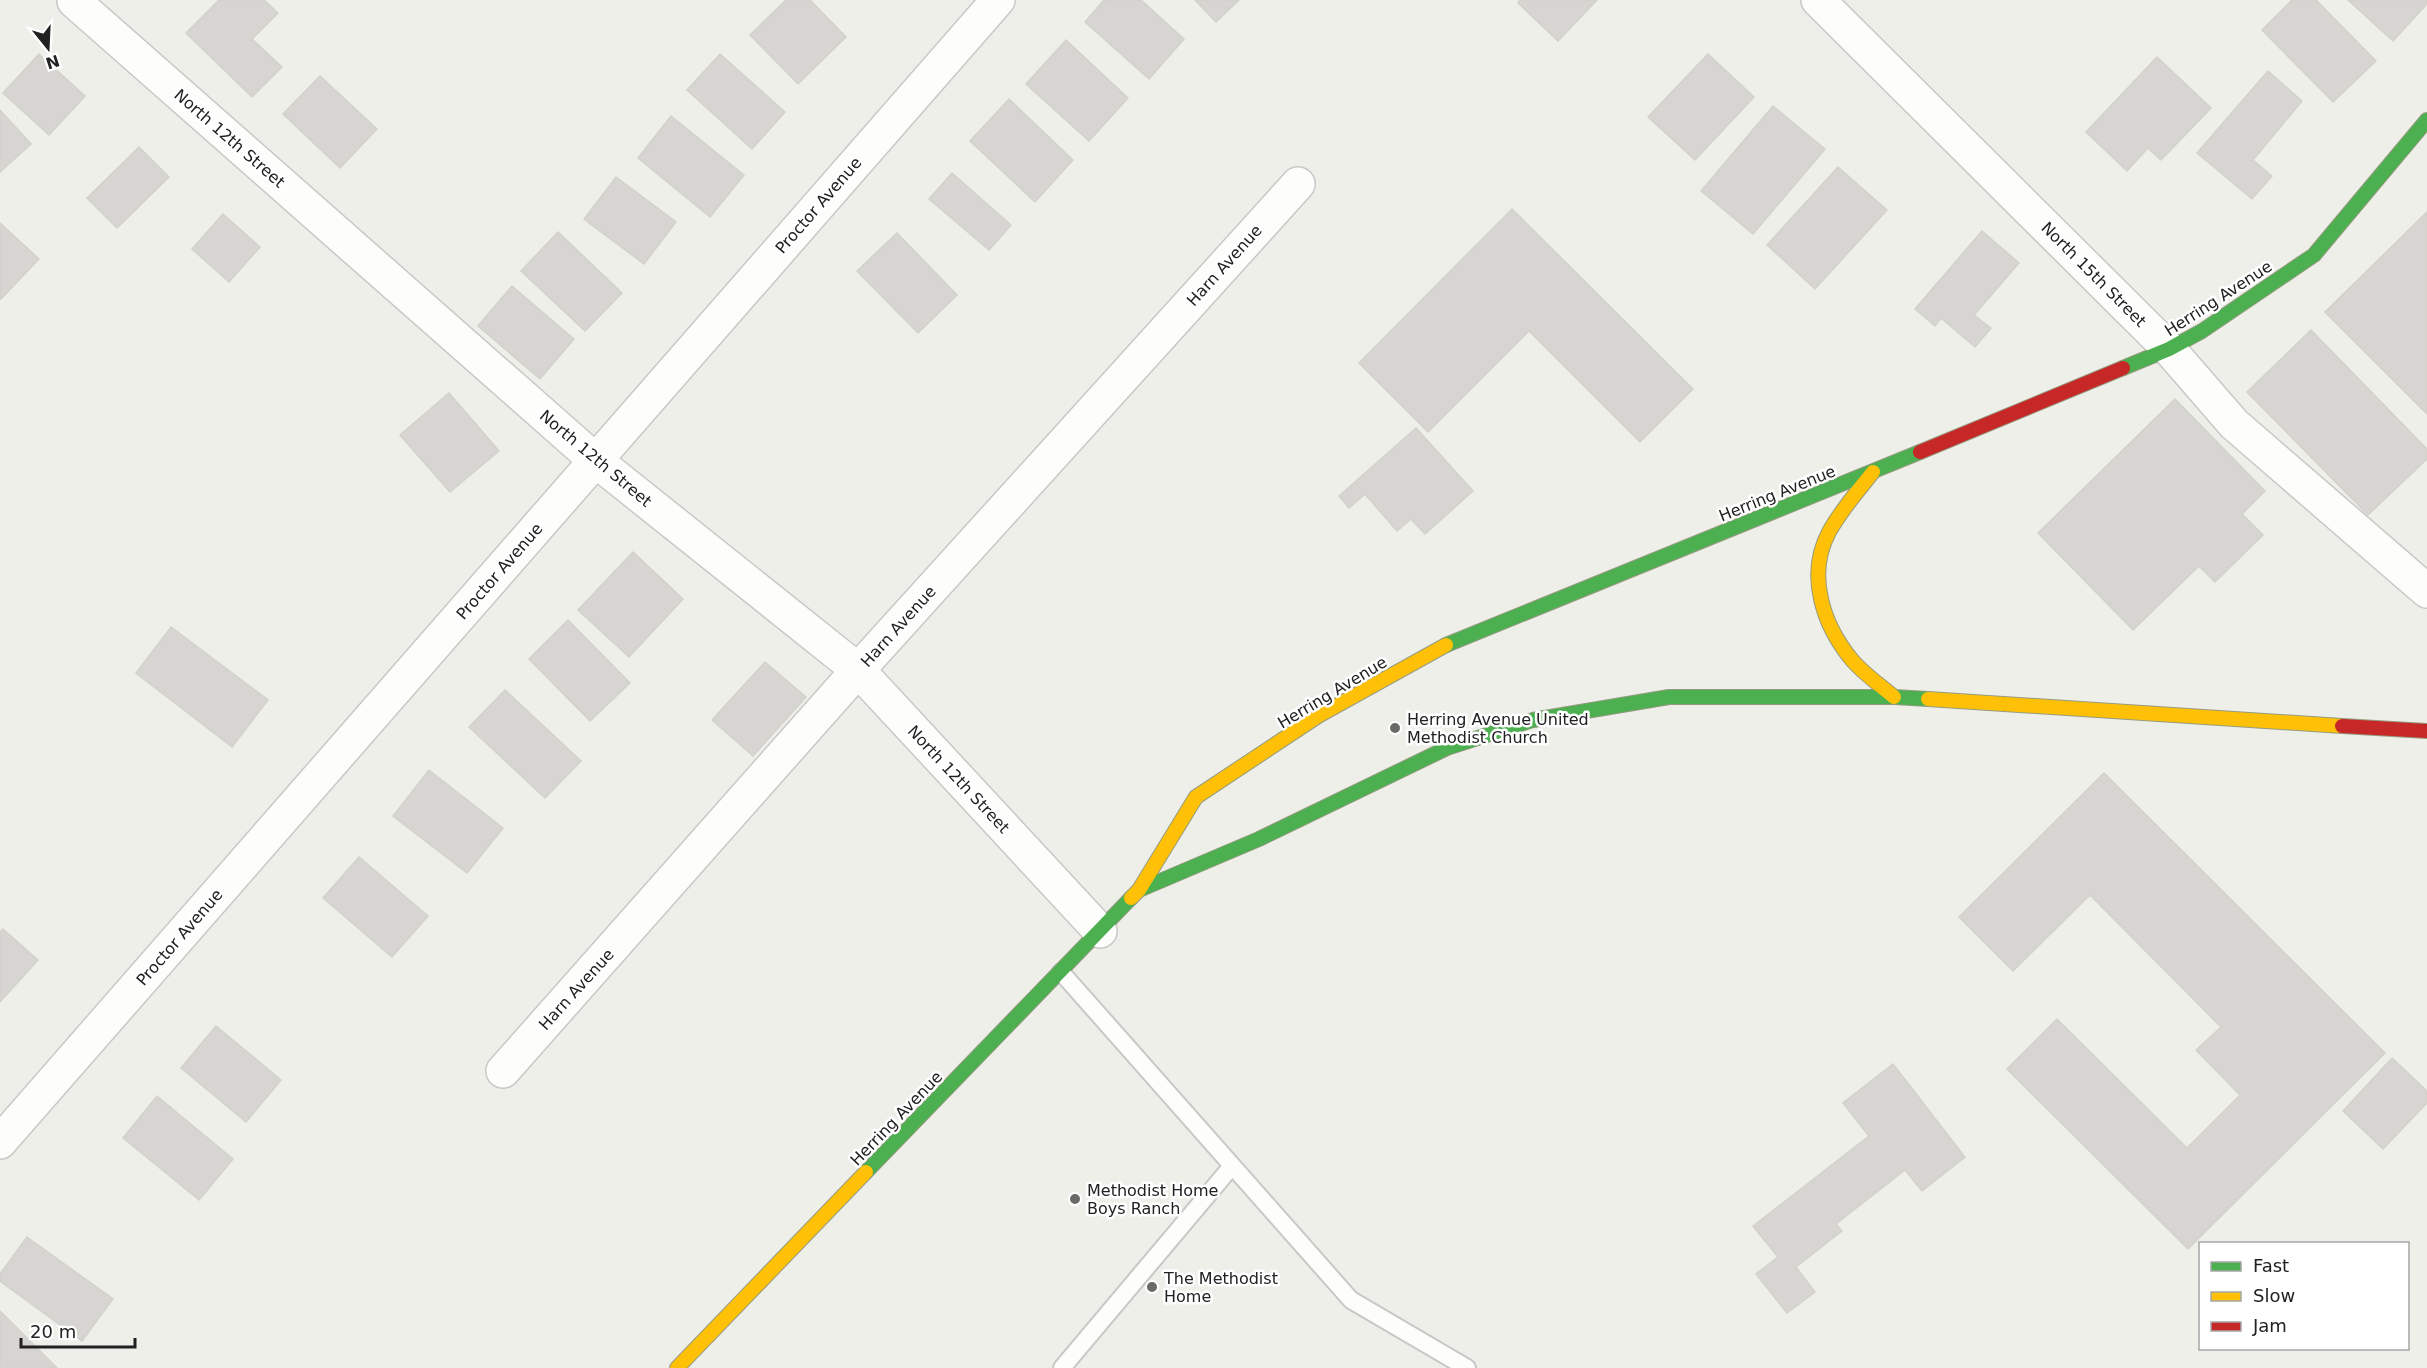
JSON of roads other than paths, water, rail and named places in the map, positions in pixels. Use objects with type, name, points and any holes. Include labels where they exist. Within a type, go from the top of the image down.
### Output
[{"type":"main road","name":"Herring Avenue","points":[[677,1368],[1139,890],[1196,797],[1318,716],[1457,639],[1873,472],[2169,349],[2202,331],[2314,255],[2427,120]]},
{"type":"main road","points":[[1873,472],[1828,533],[1818,566],[1819,592],[1826,619],[1837,640],[1854,662],[1894,697]]},
{"type":"main road","name":"Herring Avenue","points":[[1139,890],[1259,839],[1446,748],[1533,720],[1669,697],[1894,697],[2427,731]]},
{"type":"street","name":"North 12th Street","points":[[69,0],[595,460],[858,670],[1100,932]]},
{"type":"street","name":"Proctor Avenue","points":[[0,1142],[998,0]]},
{"type":"street","name":"North 15th Street","points":[[1818,0],[2169,349],[2234,424],[2427,591]]},
{"type":"street","name":"Harn Avenue","points":[[503,1071],[858,670],[1298,184]]},
{"type":"lane","points":[[1061,972],[1351,1300],[1467,1368]]},
{"type":"lane","points":[[1062,1368],[1232,1166]]},
{"type":"place","name":"Herring Avenue United Methodist Church","points":[[1395,728]]},
{"type":"place","name":"Methodist Home Boys Ranch","points":[[1075,1199]]},
{"type":"place","name":"The Methodist Home","points":[[1152,1287]]}]
